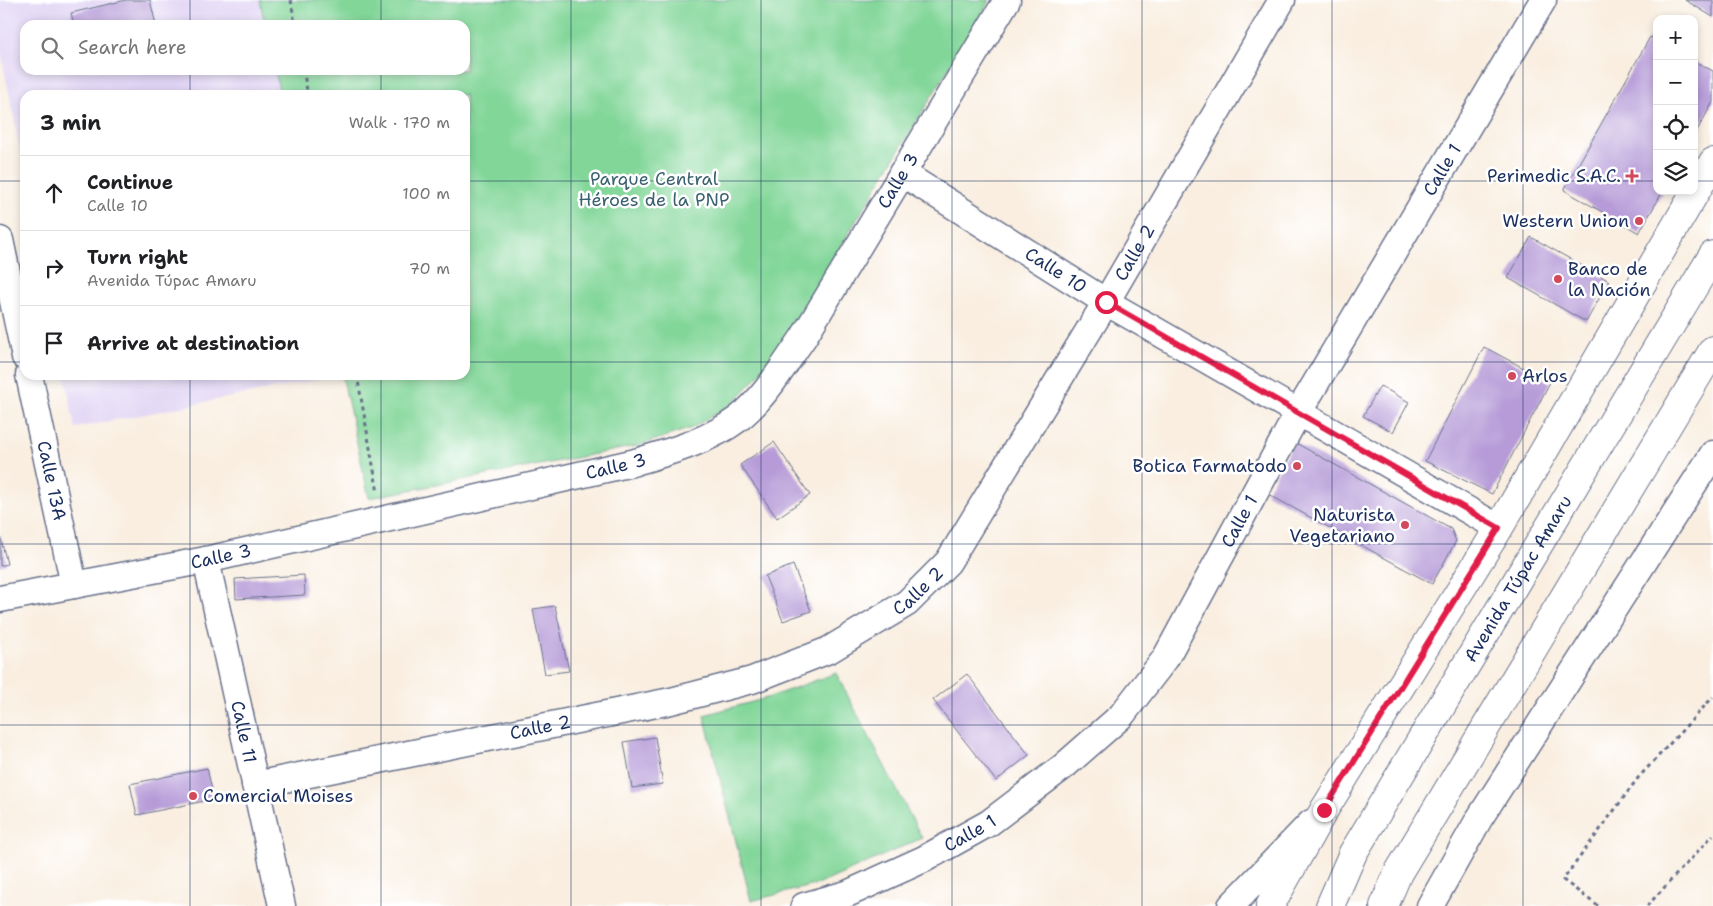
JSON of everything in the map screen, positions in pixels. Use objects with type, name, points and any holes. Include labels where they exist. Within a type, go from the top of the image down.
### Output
[{"type":"main road","points":[[1270,906],[1324,810],[1499,528],[1713,162]]},
{"type":"main road","name":"Avenida Túpac Amaru","points":[[1330,906],[1353,853],[1713,255]]},
{"type":"main road","points":[[1384,906],[1398,873],[1713,350]]},
{"type":"street","name":"Calle 3","points":[[0,599],[206,560],[632,463],[691,445],[738,419],[766,390],[803,338],[1007,0]]},
{"type":"street","name":"Calle 2","points":[[255,784],[671,701],[752,680],[829,650],[907,603],[948,562],[1106,302],[1282,0]]},
{"type":"street","name":"Calle 1","points":[[804,906],[847,894],[924,858],[989,823],[1064,766],[1121,716],[1165,659],[1298,412],[1543,0]]},
{"type":"street","name":"Calle 10","points":[[902,173],[1106,302],[1499,528]]},
{"type":"street","points":[[0,240],[20,334]]},
{"type":"street","name":"Calle 13A","points":[[30,380],[74,585]]},
{"type":"street","points":[[1430,906],[1478,819],[1713,454]]},
{"type":"street","name":"Calle 11","points":[[206,560],[282,906]]},
{"type":"street","points":[[1231,906],[1324,810]]},
{"type":"path","points":[[291,0],[294,20]]},
{"type":"path","points":[[304,75],[307,90]]},
{"type":"path","points":[[358,380],[383,519]]},
{"type":"path","points":[[1598,906],[1563,880],[1638,778],[1713,697]]},
{"type":"path","points":[[1647,906],[1713,835]]},
{"type":"shaded area","points":[[0,0],[260,0],[264,20],[20,20],[20,75],[276,75],[279,90],[20,90],[20,149],[0,48]]},
{"type":"shaded area","points":[[66,380],[317,380],[75,428]]},
{"type":"green space","name":"Parque Central Héroes de la PNP","points":[[260,0],[990,0],[793,325],[759,375],[732,404],[692,428],[637,446],[369,498],[343,380],[470,380],[470,90],[279,90],[276,75],[470,75],[470,20],[264,20]]},
{"type":"green space","points":[[836,673],[922,838],[822,883],[751,901],[704,715],[767,698]]},
{"type":"building","points":[[126,0],[150,0],[155,20],[73,20],[71,13]]},
{"type":"building","points":[[1685,0],[1713,0],[1713,17]]},
{"type":"building","points":[[1650,37],[1653,38],[1653,195],[1661,195],[1639,233],[1564,190]]},
{"type":"building","points":[[1698,63],[1713,71],[1713,102],[1698,129]]},
{"type":"building","name":"Banco de la Nación","points":[[1531,237],[1609,281],[1586,322],[1508,278]]},
{"type":"building","points":[[1484,347],[1550,382],[1492,494],[1425,461]]},
{"type":"building","points":[[1380,386],[1409,402],[1393,432],[1363,416]]},
{"type":"building","points":[[774,442],[810,495],[777,518],[740,465]]},
{"type":"building","points":[[1294,442],[1451,529],[1456,541],[1432,584],[1266,493]]},
{"type":"building","points":[[0,535],[7,564],[0,566]]},
{"type":"building","points":[[793,565],[811,611],[783,621],[765,576]]},
{"type":"building","points":[[304,575],[305,595],[236,599],[235,579]]},
{"type":"building","points":[[555,606],[569,671],[545,674],[533,609]]},
{"type":"building","points":[[967,674],[1029,755],[996,781],[933,700]]},
{"type":"building","points":[[655,737],[663,784],[632,788],[624,742]]},
{"type":"building","points":[[207,768],[214,799],[137,815],[130,784]]},
{"type":"place","name":"Perimedic S.A.C.","points":[[1632,176]]},
{"type":"place","name":"Western Union","points":[[1639,221]]},
{"type":"place","name":"Banco de la Nación","points":[[1558,279]]},
{"type":"place","name":"Arlos","points":[[1512,376]]},
{"type":"place","name":"Botica Farmatodo","points":[[1297,466]]},
{"type":"place","name":"Naturista Vegetariano","points":[[1405,525]]},
{"type":"place","name":"Comercial Moises","points":[[193,796]]},
{"type":"route","points":[[1106,302],[1499,528],[1324,810]]}]
